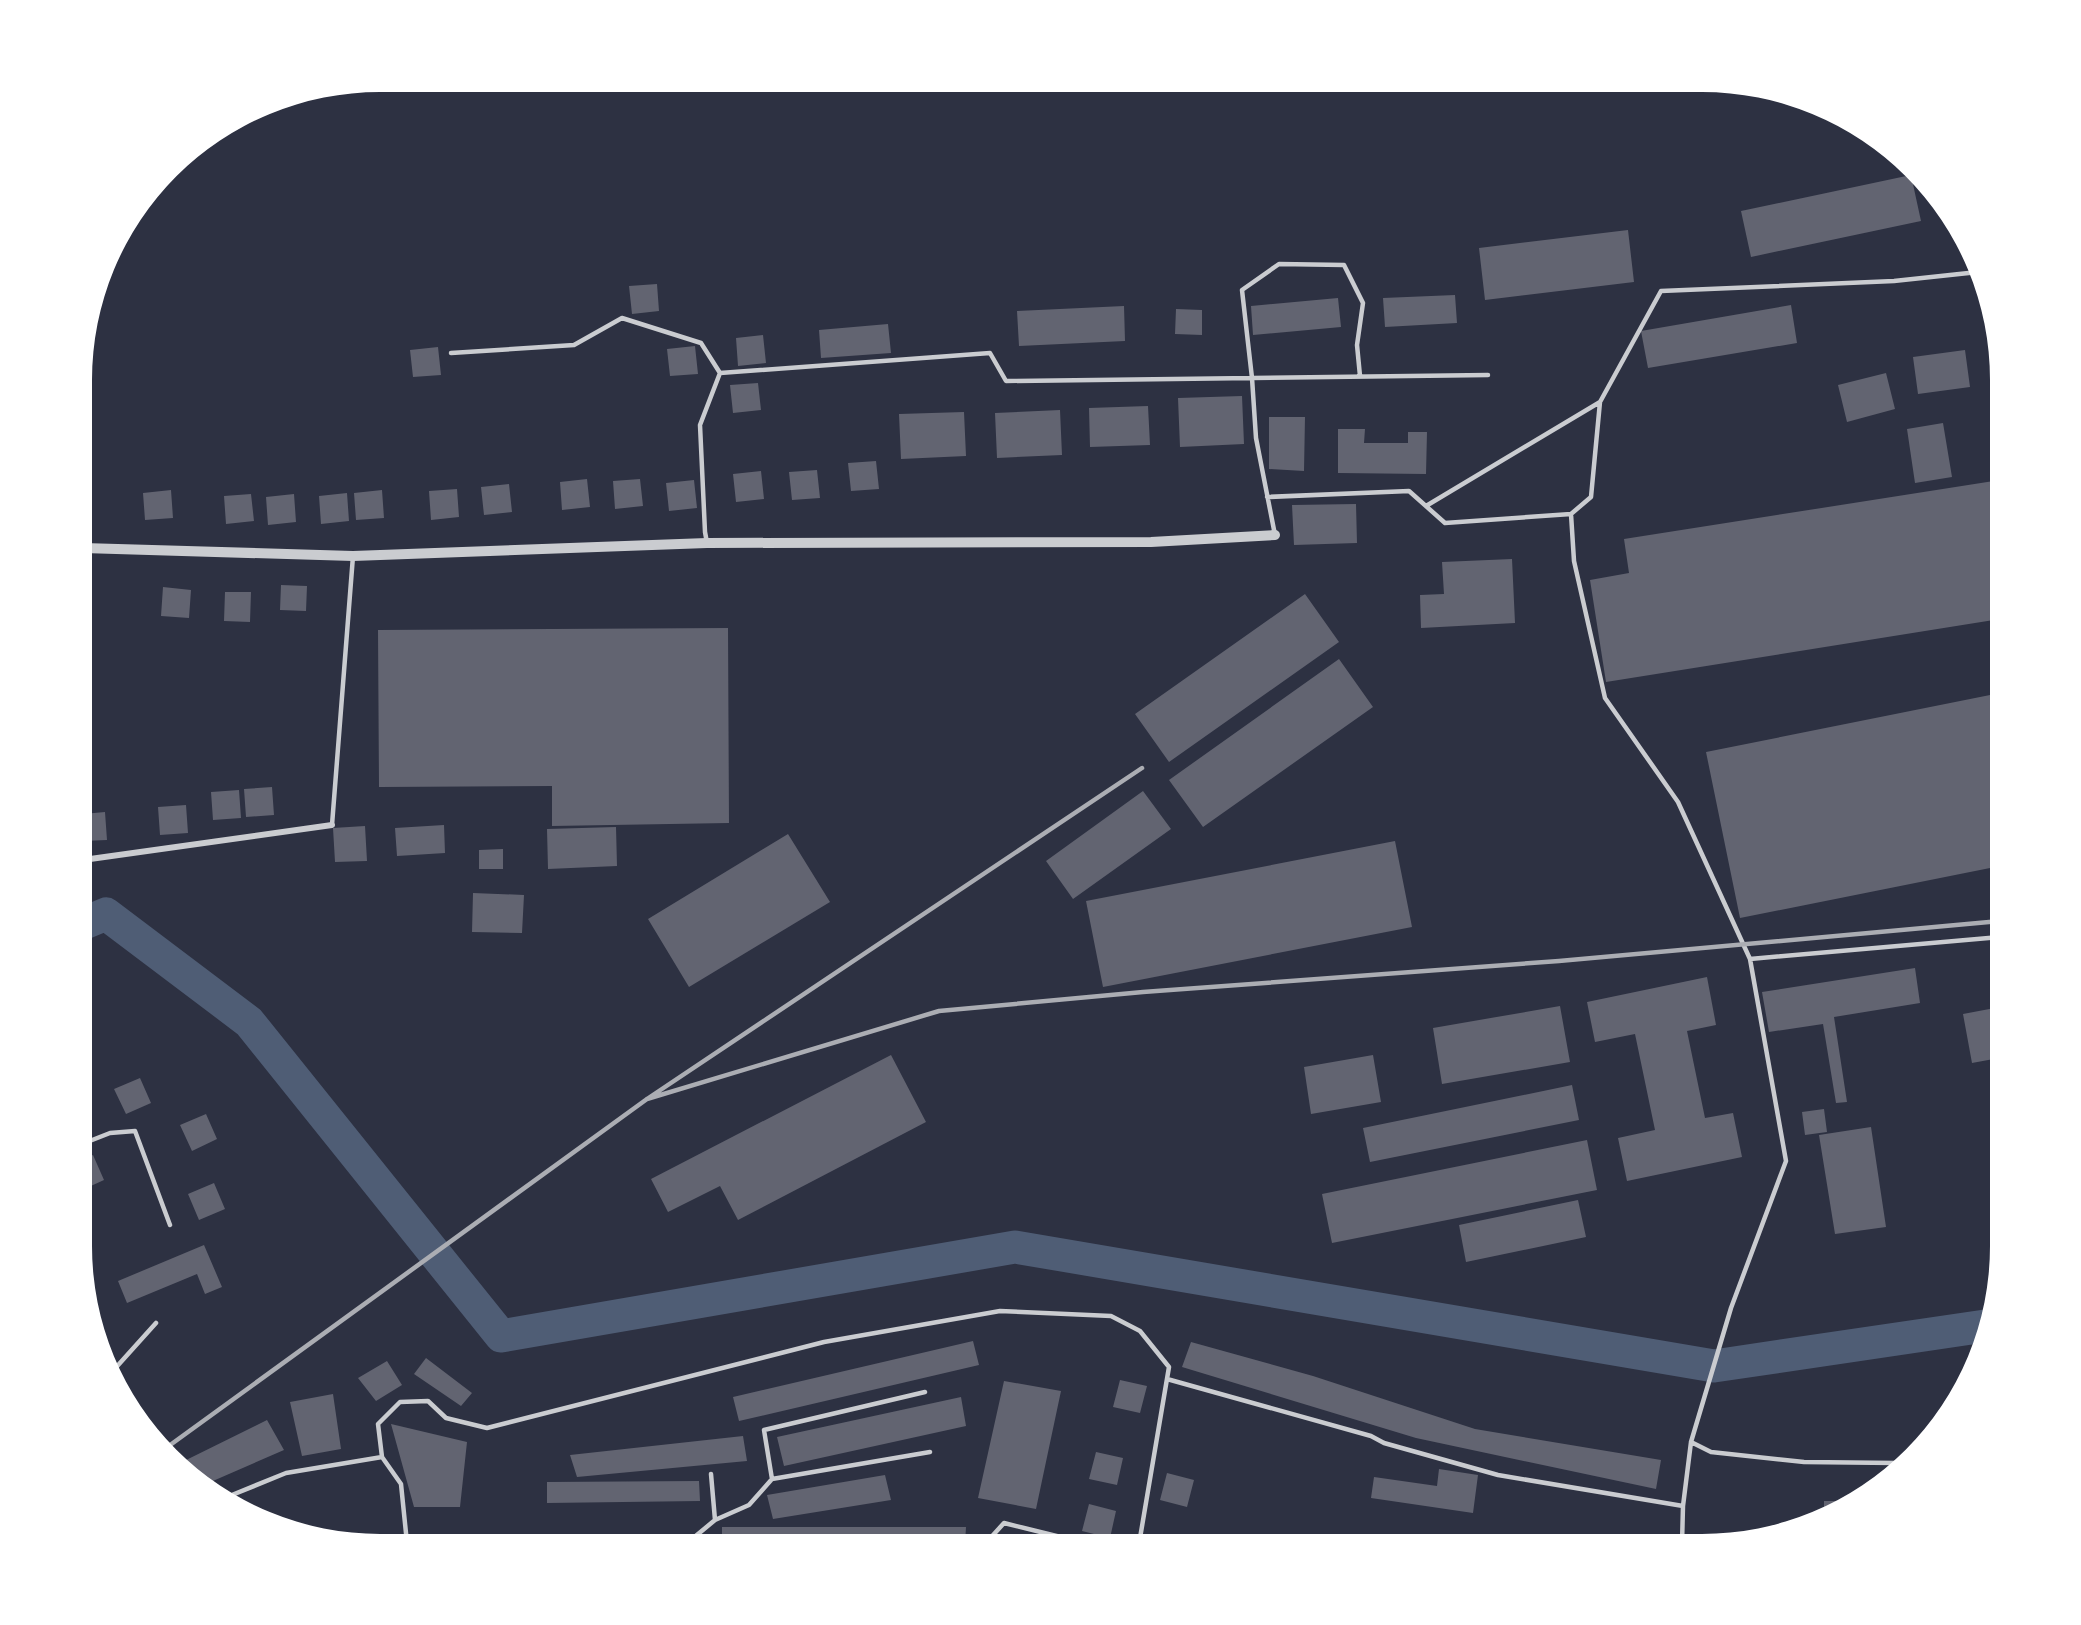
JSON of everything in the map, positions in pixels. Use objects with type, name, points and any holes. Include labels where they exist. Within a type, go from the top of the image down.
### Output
[{"type":"street","points":[[92,548],[353,556],[707,543],[1151,542],[1275,535]]},
{"type":"street","points":[[92,859],[332,825]]},
{"type":"lane","points":[[1275,535],[1256,438],[1242,290],[1279,264],[1344,265],[1363,303],[1357,345],[1360,376]]},
{"type":"lane","points":[[1267,497],[1409,491],[1445,524],[1571,513],[1591,497],[1600,402],[1661,291],[1894,281],[1969,273]]},
{"type":"lane","points":[[451,353],[574,345],[622,318],[700,343],[720,373]]},
{"type":"lane","points":[[720,373],[990,353],[1006,381],[1488,375]]},
{"type":"lane","points":[[707,543],[700,425],[720,373]]},
{"type":"lane","points":[[1426,506],[1600,402]]},
{"type":"lane","points":[[1571,513],[1574,561],[1605,698],[1678,802],[1750,959],[1786,1161],[1731,1308],[1691,1442],[1683,1506],[1682,1534]]},
{"type":"lane","points":[[332,825],[353,556]]},
{"type":"lane","points":[[1750,959],[1990,938]]},
{"type":"lane","points":[[92,1140],[110,1133],[135,1131],[170,1225]]},
{"type":"lane","points":[[405,1534],[401,1484],[382,1457],[378,1424],[400,1402],[428,1401],[446,1418],[488,1428],[824,1342],[1000,1311],[1111,1316],[1140,1331],[1170,1367],[1141,1534]]},
{"type":"lane","points":[[117,1365],[156,1323]]},
{"type":"lane","points":[[1167,1379],[1371,1436],[1384,1443],[1498,1475],[1683,1506]]},
{"type":"lane","points":[[772,1479],[764,1430],[925,1392]]},
{"type":"lane","points":[[1691,1442],[1711,1452],[1804,1462],[1890,1463]]},
{"type":"lane","points":[[698,1534],[715,1520],[749,1505],[772,1479],[930,1452]]},
{"type":"lane","points":[[234,1494],[286,1473],[382,1457]]},
{"type":"lane","points":[[711,1474],[715,1520]]},
{"type":"lane","points":[[994,1534],[1004,1523],[1049,1534]]},
{"type":"building","points":[[1905,176],[1913,185],[1921,221],[1751,257],[1741,211]]},
{"type":"building","points":[[1628,230],[1634,282],[1485,300],[1479,248]]},
{"type":"building","points":[[657,284],[659,311],[632,314],[629,286]]},
{"type":"building","points":[[1455,295],[1457,323],[1385,327],[1383,298]]},
{"type":"building","points":[[1338,298],[1341,327],[1253,335],[1251,306]]},
{"type":"building","points":[[1791,305],[1797,343],[1648,368],[1641,331]]},
{"type":"building","points":[[1124,306],[1125,341],[1019,346],[1017,311]]},
{"type":"building","points":[[1176,309],[1202,310],[1202,335],[1175,334]]},
{"type":"building","points":[[888,324],[891,353],[821,358],[819,330]]},
{"type":"building","points":[[763,335],[766,363],[738,366],[736,338]]},
{"type":"building","points":[[695,346],[698,374],[670,376],[667,349]]},
{"type":"building","points":[[438,347],[441,375],[413,377],[410,350]]},
{"type":"building","points":[[1965,350],[1970,387],[1918,394],[1913,357]]},
{"type":"building","points":[[1886,373],[1895,409],[1847,422],[1838,385]]},
{"type":"building","points":[[758,383],[761,410],[733,413],[730,385]]},
{"type":"building","points":[[1242,396],[1244,444],[1180,447],[1178,398]]},
{"type":"building","points":[[1148,406],[1150,445],[1090,447],[1089,408]]},
{"type":"building","points":[[1060,410],[1062,455],[997,458],[995,413]]},
{"type":"building","points":[[964,412],[966,456],[901,459],[899,414]]},
{"type":"building","points":[[1269,417],[1305,417],[1304,471],[1269,469]]},
{"type":"building","points":[[1943,423],[1952,477],[1915,483],[1907,429]]},
{"type":"building","points":[[1338,429],[1365,429],[1364,443],[1408,443],[1408,432],[1427,432],[1426,474],[1338,473]]},
{"type":"building","points":[[876,461],[879,489],[851,491],[848,463]]},
{"type":"building","points":[[817,470],[820,498],[792,500],[789,472]]},
{"type":"building","points":[[761,471],[764,499],[736,502],[733,474]]},
{"type":"building","points":[[587,479],[590,507],[562,510],[560,482]]},
{"type":"building","points":[[640,479],[643,506],[615,509],[613,481]]},
{"type":"building","points":[[694,480],[697,508],[669,511],[666,483]]},
{"type":"building","points":[[1990,482],[1990,621],[1606,682],[1590,580],[1629,573],[1624,539]]},
{"type":"building","points":[[509,484],[512,512],[484,515],[481,487]]},
{"type":"building","points":[[457,489],[459,517],[431,520],[429,491]]},
{"type":"building","points":[[171,490],[173,518],[145,520],[143,493]]},
{"type":"building","points":[[382,490],[384,518],[356,520],[354,493]]},
{"type":"building","points":[[347,493],[349,521],[321,524],[319,496]]},
{"type":"building","points":[[251,494],[254,521],[226,524],[224,496]]},
{"type":"building","points":[[294,494],[296,522],[268,525],[266,497]]},
{"type":"building","points":[[1356,504],[1357,543],[1294,545],[1292,505]]},
{"type":"building","points":[[1512,559],[1515,623],[1421,628],[1420,595],[1444,594],[1442,562]]},
{"type":"building","points":[[281,585],[307,586],[306,611],[280,610]]},
{"type":"building","points":[[163,587],[191,590],[189,618],[161,616]]},
{"type":"building","points":[[225,592],[251,592],[250,622],[224,621]]},
{"type":"building","points":[[1305,594],[1339,642],[1169,762],[1135,714]]},
{"type":"building","points":[[728,628],[729,823],[552,826],[552,786],[379,787],[378,630]]},
{"type":"building","points":[[1339,659],[1373,707],[1203,827],[1169,780]]},
{"type":"building","points":[[1990,695],[1990,868],[1740,918],[1706,752]]},
{"type":"building","points":[[272,787],[274,815],[246,817],[244,789]]},
{"type":"building","points":[[239,790],[241,818],[213,820],[211,792]]},
{"type":"building","points":[[1143,791],[1171,829],[1073,899],[1046,861]]},
{"type":"building","points":[[186,805],[188,833],[160,835],[158,807]]},
{"type":"building","points":[[105,812],[107,840],[92,841],[92,813]]},
{"type":"building","points":[[444,825],[445,853],[397,856],[395,828]]},
{"type":"building","points":[[365,826],[367,861],[335,862],[333,828]]},
{"type":"building","points":[[616,827],[617,866],[548,869],[547,829]]},
{"type":"building","points":[[788,834],[830,902],[689,987],[648,919]]},
{"type":"building","points":[[1395,841],[1412,927],[1103,987],[1086,901]]},
{"type":"building","points":[[503,849],[503,869],[479,869],[479,850]]},
{"type":"building","points":[[473,893],[524,895],[522,933],[472,932]]},
{"type":"building","points":[[1915,968],[1920,1003],[1834,1017],[1847,1102],[1836,1103],[1823,1024],[1769,1032],[1762,992]]},
{"type":"building","points":[[1707,977],[1716,1025],[1687,1031],[1705,1118],[1733,1113],[1742,1157],[1627,1181],[1618,1138],[1655,1130],[1635,1034],[1595,1042],[1587,1002]]},
{"type":"building","points":[[1560,1006],[1570,1062],[1442,1084],[1433,1028]]},
{"type":"building","points":[[1990,1009],[1990,1060],[1972,1063],[1963,1014]]},
{"type":"building","points":[[891,1055],[926,1122],[738,1220],[720,1186],[668,1212],[651,1179]]},
{"type":"building","points":[[1373,1055],[1381,1102],[1311,1114],[1304,1067]]},
{"type":"building","points":[[140,1078],[151,1103],[126,1114],[114,1089]]},
{"type":"building","points":[[1572,1085],[1579,1120],[1370,1162],[1363,1128]]},
{"type":"building","points":[[1824,1109],[1827,1132],[1805,1135],[1802,1112]]},
{"type":"building","points":[[206,1114],[217,1139],[192,1151],[180,1125]]},
{"type":"building","points":[[1871,1127],[1886,1227],[1835,1234],[1819,1135]]},
{"type":"building","points":[[1587,1140],[1597,1190],[1332,1243],[1322,1194]]},
{"type":"building","points":[[92,1155],[104,1180],[92,1185]]},
{"type":"building","points":[[214,1183],[225,1209],[199,1220],[188,1194]]},
{"type":"building","points":[[1578,1200],[1586,1237],[1466,1262],[1459,1225]]},
{"type":"building","points":[[204,1245],[222,1287],[205,1294],[197,1274],[127,1303],[118,1281]]},
{"type":"building","points":[[973,1341],[979,1365],[739,1421],[733,1397]]},
{"type":"building","points":[[1191,1342],[1313,1376],[1475,1429],[1661,1460],[1656,1489],[1416,1438],[1182,1367]]},
{"type":"building","points":[[426,1358],[472,1393],[461,1406],[414,1374]]},
{"type":"building","points":[[387,1361],[402,1385],[376,1401],[358,1378]]},
{"type":"building","points":[[1120,1380],[1147,1386],[1140,1413],[1113,1407]]},
{"type":"building","points":[[1004,1381],[1061,1391],[1036,1509],[978,1498]]},
{"type":"building","points":[[333,1394],[341,1449],[302,1456],[290,1402]]},
{"type":"building","points":[[961,1397],[966,1426],[784,1466],[777,1437]]},
{"type":"building","points":[[267,1420],[284,1450],[214,1481],[187,1459]]},
{"type":"building","points":[[391,1424],[467,1442],[460,1507],[414,1507]]},
{"type":"building","points":[[743,1436],[747,1461],[577,1477],[570,1455]]},
{"type":"building","points":[[1096,1452],[1123,1458],[1117,1485],[1089,1479]]},
{"type":"building","points":[[1439,1469],[1478,1475],[1473,1513],[1371,1498],[1374,1477],[1437,1486]]},
{"type":"building","points":[[1167,1473],[1194,1480],[1187,1507],[1160,1500]]},
{"type":"building","points":[[885,1475],[891,1500],[773,1519],[767,1495]]},
{"type":"building","points":[[699,1481],[700,1501],[547,1503],[547,1482]]},
{"type":"building","points":[[1824,1501],[1834,1501],[1829,1504],[1824,1506]]},
{"type":"building","points":[[1089,1504],[1116,1511],[1111,1534],[1082,1531]]},
{"type":"building","points":[[722,1527],[966,1527],[966,1534],[722,1534]]},
{"type":"waterway","points":[[92,920],[106,914],[249,1022],[501,1336],[1015,1247],[1714,1366],[1978,1327]]},
{"type":"railway","points":[[171,1444],[647,1099],[1142,768]]},
{"type":"railway","points":[[647,1099],[939,1011],[1143,992],[1559,961],[1990,922]]}]
